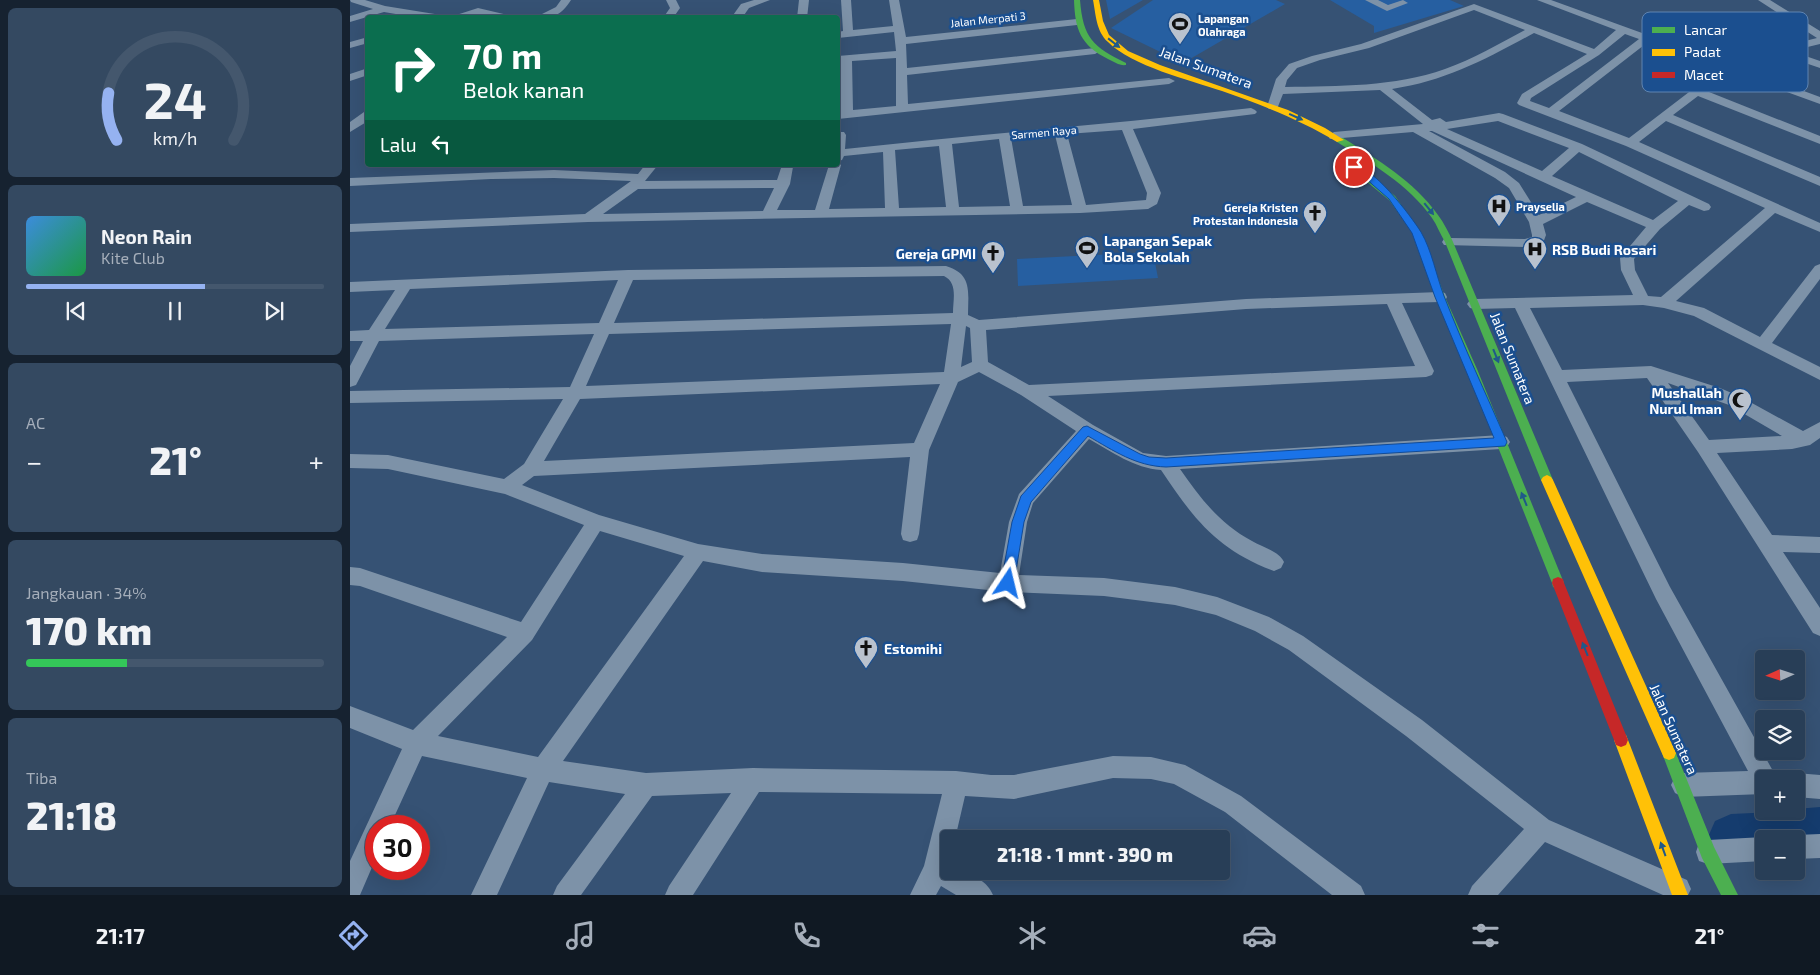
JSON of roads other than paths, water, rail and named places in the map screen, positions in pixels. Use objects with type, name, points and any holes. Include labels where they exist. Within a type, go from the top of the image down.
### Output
[{"type":"main road","name":"Jalan Sumatera","points":[[1077,0],[1077,22],[1083,39],[1095,51],[1265,118]]},
{"type":"main road","name":"Jalan Sumatera","points":[[1096,0],[1099,23],[1109,40],[1144,61],[1273,106],[1334,136],[1387,170],[1417,195],[1434,216],[1449,242],[1532,448],[1608,629],[1636,681],[1682,786],[1708,852],[1730,895]]},
{"type":"main road","points":[[1132,67],[1144,61]]},
{"type":"main road","points":[[1347,163],[1368,176],[1386,192],[1404,212],[1417,233],[1440,297],[1598,681],[1679,892]]},
{"type":"main road","points":[[1368,176],[1383,174],[1387,170]]},
{"type":"main road","points":[[1386,192],[1391,186],[1404,184]]},
{"type":"main road","points":[[1575,626],[1588,629]]},
{"type":"main road","points":[[1598,681],[1610,674]]},
{"type":"main road","points":[[1625,675],[1636,681]]},
{"type":"street","points":[[354,0],[384,9],[422,15]]},
{"type":"street","points":[[546,15],[560,9],[566,0]]},
{"type":"street","points":[[670,15],[675,8],[671,0]]},
{"type":"street","points":[[738,15],[745,6],[765,0]]},
{"type":"street","points":[[802,15],[804,0]]},
{"type":"street","points":[[846,0],[843,35],[898,29]]},
{"type":"street","points":[[894,0],[901,41],[902,109]]},
{"type":"street","points":[[1370,0],[1387,8],[1403,4]]},
{"type":"street","points":[[1458,0],[1595,53]]},
{"type":"street","points":[[1273,106],[1282,79],[1293,66],[1365,46],[1474,7],[1488,0]]},
{"type":"street","points":[[1542,0],[1642,35]]},
{"type":"street","points":[[1763,0],[1782,12]]},
{"type":"street","points":[[350,19],[384,9]]},
{"type":"street","points":[[463,15],[478,11],[495,15]]},
{"type":"street","name":"Jalan Merpati 3","points":[[901,41],[1077,22]]},
{"type":"street","points":[[1808,28],[1820,36]]},
{"type":"street","points":[[1384,88],[1430,124],[1519,106],[1523,103],[1526,96],[1595,53],[1624,29]]},
{"type":"street","points":[[1278,91],[1384,88],[1449,72],[1534,30]]},
{"type":"street","points":[[350,45],[365,41]]},
{"type":"street","points":[[1551,112],[1642,42]]},
{"type":"street","points":[[902,72],[1095,51]]},
{"type":"street","points":[[900,54],[842,59],[842,115],[1169,81]]},
{"type":"street","points":[[1808,61],[1820,65]]},
{"type":"street","points":[[350,78],[365,71]]},
{"type":"street","points":[[1630,143],[1696,92]]},
{"type":"street","points":[[1700,92],[1820,140]]},
{"type":"street","points":[[1795,92],[1820,101]]},
{"type":"street","points":[[1523,103],[1630,143],[1820,228]]},
{"type":"street","name":"Sarmen Raya","points":[[840,156],[889,147],[1060,130],[1126,126],[1251,112]]},
{"type":"street","points":[[1664,116],[1820,182]]},
{"type":"street","points":[[350,128],[365,117]]},
{"type":"street","points":[[1334,136],[1434,127],[1499,117],[1578,147],[1704,207]]},
{"type":"street","points":[[350,228],[588,218],[1148,205],[1152,201],[1154,193],[1126,126]]},
{"type":"street","points":[[1434,127],[1655,226]]},
{"type":"street","points":[[1414,128],[1500,175],[1514,186],[1536,222],[1539,235],[1538,240],[1525,243],[1449,242]]},
{"type":"street","points":[[1060,130],[1080,208]]},
{"type":"street","points":[[1004,135],[1017,209]]},
{"type":"street","points":[[945,141],[953,210]]},
{"type":"street","points":[[889,147],[892,211]]},
{"type":"street","points":[[1544,176],[1578,147]]},
{"type":"street","points":[[588,218],[638,182],[650,167]]},
{"type":"street","points":[[768,214],[783,184],[788,167]]},
{"type":"street","points":[[821,213],[834,167]]},
{"type":"street","points":[[350,182],[554,174],[638,182],[783,184]]},
{"type":"street","points":[[1536,222],[1587,197]]},
{"type":"street","points":[[1643,300],[1626,264],[1627,258],[1655,226],[1687,200]]},
{"type":"street","points":[[1664,302],[1774,207]]},
{"type":"street","points":[[1763,344],[1820,269]]},
{"type":"street","points":[[350,288],[628,275],[946,272],[956,276],[961,286],[960,318],[951,378],[920,450],[910,534]]},
{"type":"street","points":[[507,487],[530,469],[575,393],[628,275]]},
{"type":"street","points":[[350,381],[374,335],[406,286]]},
{"type":"street","points":[[350,336],[960,318],[978,324],[1246,304],[1440,297]]},
{"type":"street","points":[[1027,392],[1426,371],[1392,299]]},
{"type":"street","points":[[1475,304],[1643,300],[1664,302],[1698,312],[1820,374]]},
{"type":"street","points":[[1520,302],[1663,593],[1760,770]]},
{"type":"street","points":[[978,324],[980,365]]},
{"type":"street","points":[[980,365],[1087,430],[1137,458],[1149,462],[1501,442]]},
{"type":"street","points":[[350,397],[575,393],[951,378],[980,365]]},
{"type":"street","points":[[1558,376],[1651,372],[1714,392],[1735,401],[1804,440]]},
{"type":"street","points":[[1651,372],[1704,448],[1820,626]]},
{"type":"street","points":[[1008,583],[1018,522],[1025,499],[1087,430]]},
{"type":"street","points":[[1704,448],[1804,440],[1820,430]]},
{"type":"street","points":[[530,469],[920,450]]},
{"type":"street","points":[[350,461],[388,462],[507,487],[596,522],[698,552],[762,563],[904,572],[1008,583],[1104,587],[1175,596],[1217,606],[1262,624],[1296,643],[1414,728],[1541,828],[1679,892]]},
{"type":"street","points":[[1166,462],[1189,497],[1212,524],[1243,547],[1274,562]]},
{"type":"street","points":[[383,815],[416,744],[525,633],[596,522]]},
{"type":"street","points":[[1766,543],[1820,545]]},
{"type":"street","points":[[484,895],[543,770],[698,552]]},
{"type":"street","points":[[350,576],[360,577],[525,633]]},
{"type":"street","points":[[350,717],[416,744],[543,770],[646,785],[753,780],[956,783],[991,787],[1014,787],[1113,767],[1151,768],[1177,773],[1233,804],[1352,895]]},
{"type":"street","points":[[678,895],[753,780]]},
{"type":"street","points":[[1682,786],[1755,781]]},
{"type":"street","points":[[923,895],[936,868],[956,783]]},
{"type":"street","points":[[566,895],[646,785]]},
{"type":"street","points":[[1805,786],[1820,787]]},
{"type":"street","points":[[1480,895],[1541,828]]},
{"type":"street","points":[[1805,847],[1820,846]]},
{"type":"street","points":[[1708,852],[1755,849]]},
{"type":"street","points":[[350,890],[365,856]]},
{"type":"street","points":[[936,868],[980,895]]},
{"type":"waterway","points":[[1731,837],[1820,830]]},
{"type":"place","name":"Lapangan Olahraga","points":[[1180,45]]},
{"type":"place","name":"Prayselia","points":[[1499,227]]},
{"type":"place","name":"Gereja Kristen Protestan Indonesia","points":[[1315,234]]},
{"type":"place","name":"Lapangan Sepak Bola Sekolah","points":[[1087,269]]},
{"type":"place","name":"RSB Budi Rosari","points":[[1535,270]]},
{"type":"place","name":"Gereja GPMI","points":[[993,274]]},
{"type":"place","name":"Mushallah Nurul Iman","points":[[1740,421]]},
{"type":"place","name":"Estomihi","points":[[866,669]]}]
